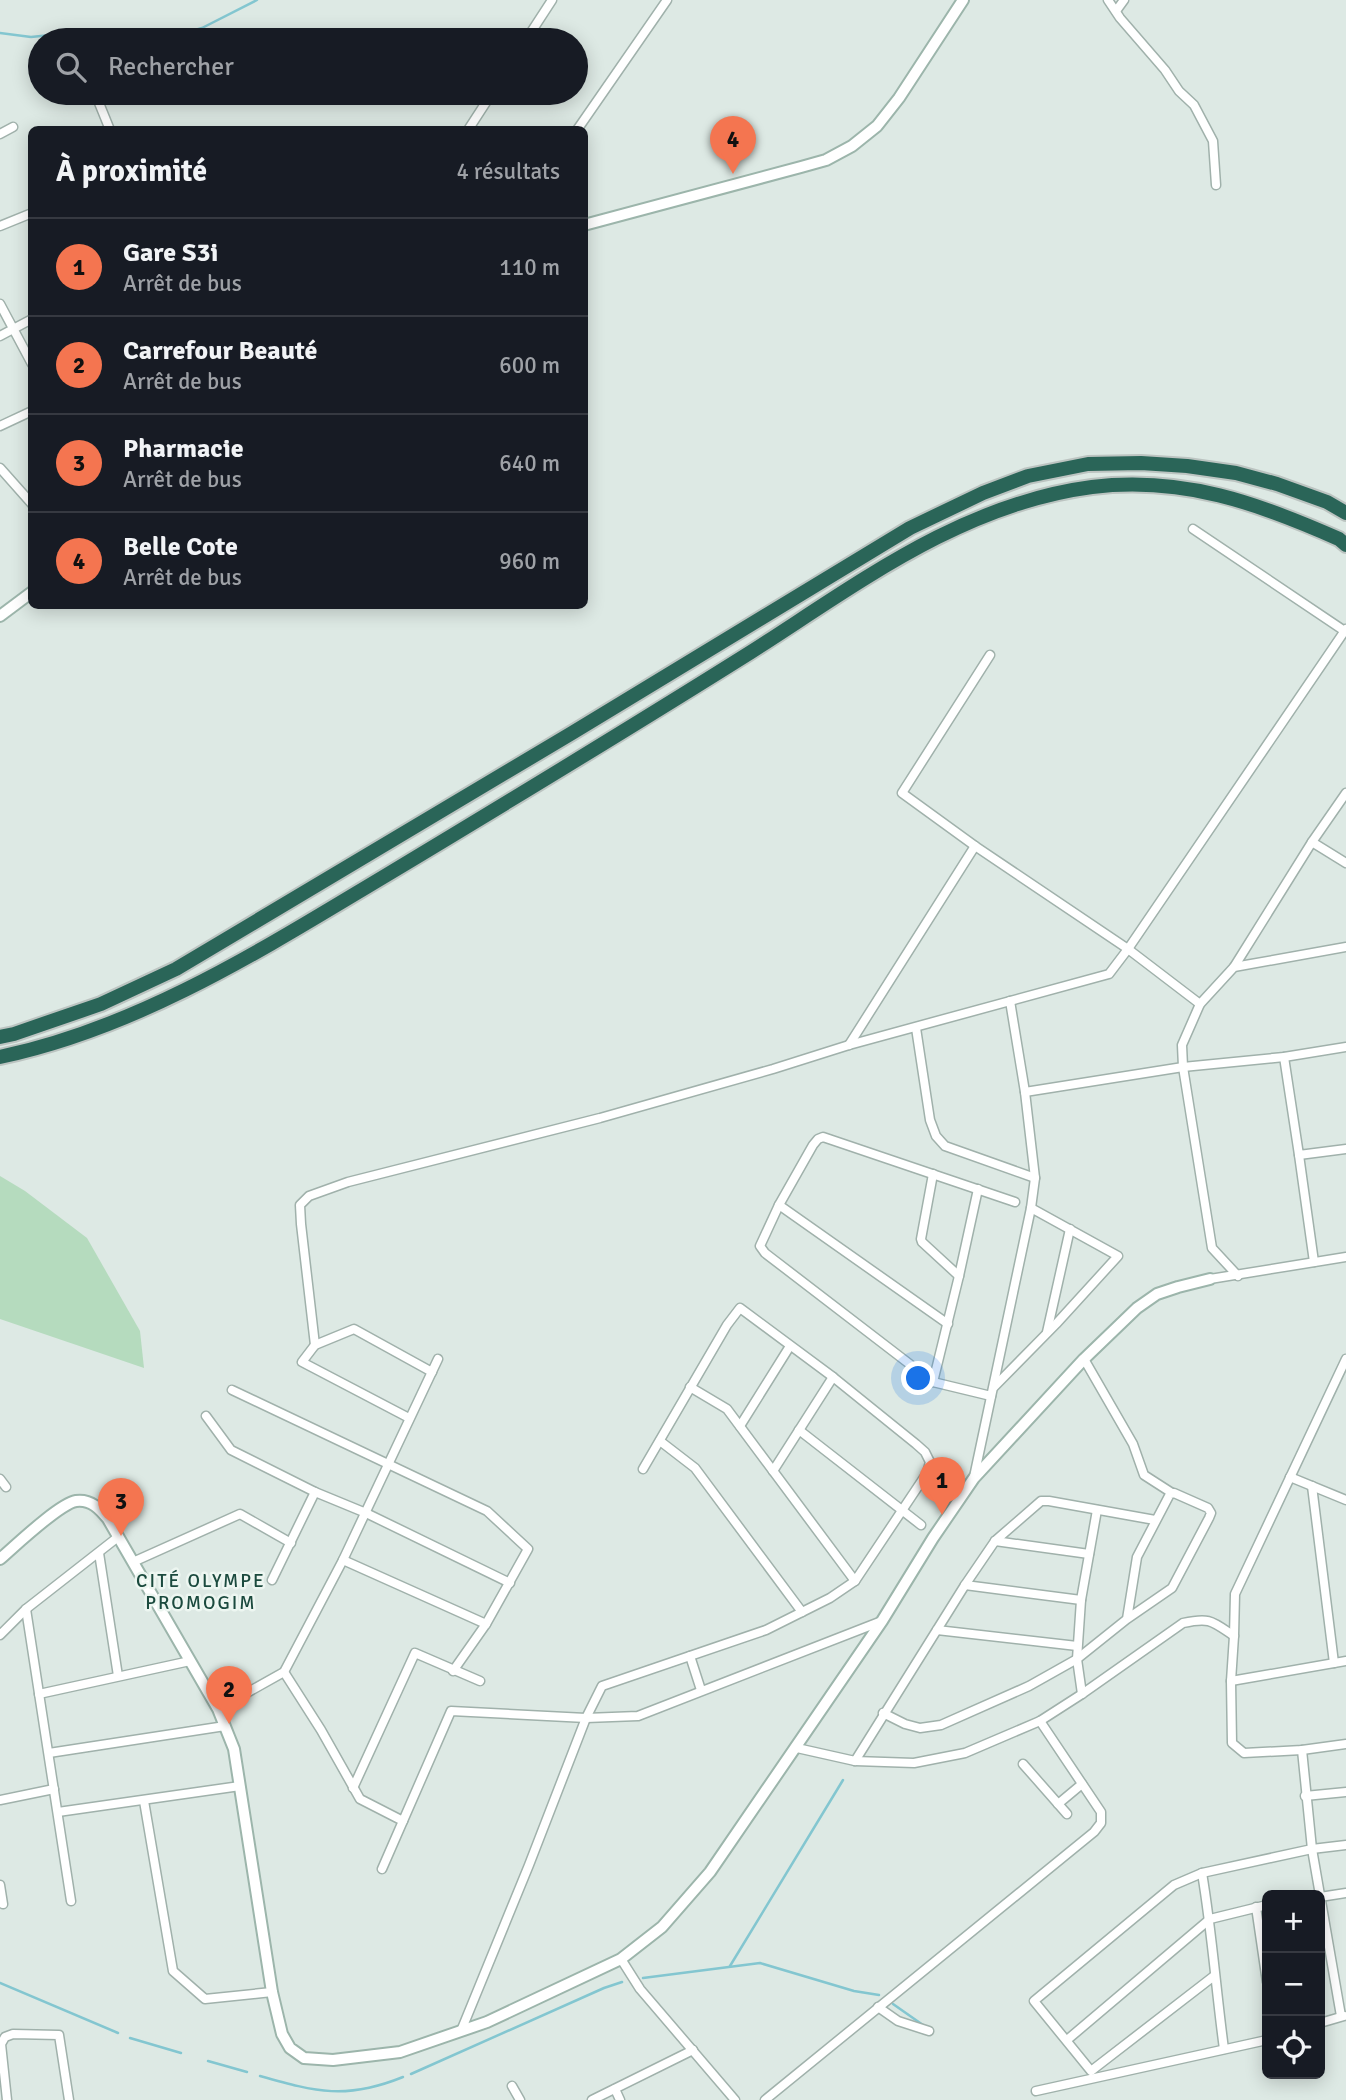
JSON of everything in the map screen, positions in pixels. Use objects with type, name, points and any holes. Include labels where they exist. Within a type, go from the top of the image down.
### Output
[{"type":"highway","points":[[0,1037],[102,1004],[176,969],[910,528],[982,493],[1028,476],[1088,464],[1141,463],[1236,473],[1327,502],[1346,513]]},
{"type":"highway","points":[[0,1057],[97,1028],[187,991],[270,945],[586,756],[920,545],[985,514],[1029,500],[1093,487],[1142,485],[1193,489],[1231,497],[1284,515],[1346,545]]},
{"type":"street","points":[[534,28],[552,0]]},
{"type":"street","points":[[580,126],[667,0]]},
{"type":"street","points":[[588,224],[826,160],[852,146],[877,126],[899,98],[963,0]]},
{"type":"street","points":[[1108,0],[1166,70],[1179,91],[1194,105],[1213,141],[1216,185]]},
{"type":"street","points":[[1116,11],[1124,0]]},
{"type":"street","points":[[100,105],[108,126]]},
{"type":"street","points":[[471,126],[484,105]]},
{"type":"street","points":[[0,134],[13,127]]},
{"type":"street","points":[[0,226],[28,215]]},
{"type":"street","points":[[0,304],[28,357]]},
{"type":"street","points":[[0,336],[28,321]]},
{"type":"street","points":[[0,426],[28,413]]},
{"type":"street","points":[[0,468],[28,500]]},
{"type":"street","points":[[315,1345],[300,1205],[309,1196],[372,1176],[600,1118],[849,1045],[1109,974],[1346,630],[1193,529]]},
{"type":"street","points":[[0,616],[28,595]]},
{"type":"street","points":[[990,655],[902,793],[975,846],[1128,949],[1200,1004]]},
{"type":"street","points":[[1238,1276],[1212,1248],[1183,1068],[1182,1045],[1200,1004],[1234,967],[1346,793]]},
{"type":"street","points":[[1312,842],[1346,863]]},
{"type":"street","points":[[849,1045],[975,846]]},
{"type":"street","points":[[1234,967],[1346,947]]},
{"type":"street","points":[[974,1478],[1035,1178],[1025,1092],[1010,1002]]},
{"type":"street","points":[[916,1028],[930,1121],[936,1136],[945,1146],[1035,1178]]},
{"type":"street","points":[[1025,1092],[1346,1047]]},
{"type":"street","points":[[1284,1057],[1314,1262]]},
{"type":"street","points":[[992,1392],[933,1382],[760,1246],[813,1144],[823,1137],[1015,1202]]},
{"type":"street","points":[[1299,1155],[1346,1149]]},
{"type":"street","points":[[933,1174],[921,1239],[959,1276]]},
{"type":"street","points":[[933,1382],[978,1189]]},
{"type":"street","points":[[779,1205],[948,1324]]},
{"type":"street","points":[[992,1392],[1118,1255],[1031,1208]]},
{"type":"street","points":[[1047,1333],[1070,1229]]},
{"type":"street","points":[[0,1559],[63,1506],[73,1502],[88,1502],[99,1507],[218,1709],[234,1749],[272,1992],[282,2034],[289,2048],[304,2058],[333,2060],[400,2052],[486,2022],[621,1959],[662,1927],[710,1872],[797,1748],[974,1478],[1084,1359],[1137,1308],[1157,1294],[1210,1279],[1346,1257]]},
{"type":"street","points":[[461,2031],[586,1718],[602,1686],[766,1630],[830,1598],[855,1581],[927,1473],[930,1462],[925,1452],[916,1444],[833,1377],[740,1308],[727,1325],[643,1469]]},
{"type":"street","points":[[409,1418],[302,1362],[315,1345],[354,1329],[432,1372]]},
{"type":"street","points":[[740,1426],[790,1346]]},
{"type":"street","points":[[218,1709],[284,1672],[343,1560],[438,1359]]},
{"type":"street","points":[[883,1713],[920,1728],[941,1725],[1029,1686],[1077,1660],[1172,1588],[1211,1513],[1208,1508],[1172,1493],[1144,1475],[1133,1444],[1084,1359]]},
{"type":"street","points":[[1346,1359],[1235,1594],[1231,1681],[1232,1743],[1244,1753],[1302,1750],[1346,1744]]},
{"type":"street","points":[[773,1471],[833,1377]]},
{"type":"street","points":[[690,1387],[727,1409],[855,1581]]},
{"type":"street","points":[[232,1390],[488,1511],[528,1549],[486,1624],[453,1671]]},
{"type":"street","points":[[206,1416],[231,1450],[510,1583]]},
{"type":"street","points":[[799,1430],[921,1525]]},
{"type":"street","points":[[660,1441],[695,1468],[802,1612]]},
{"type":"street","points":[[1290,1477],[1346,1500]]},
{"type":"street","points":[[0,1479],[6,1488]]},
{"type":"street","points":[[1312,1486],[1334,1663]]},
{"type":"street","points":[[272,1580],[315,1492]]},
{"type":"street","points":[[1128,1619],[1136,1557],[1172,1493]]},
{"type":"street","points":[[855,1761],[883,1713],[995,1541],[1041,1501],[1156,1520]]},
{"type":"street","points":[[1082,1694],[1077,1646],[1081,1600],[1097,1510]]},
{"type":"street","points":[[133,1562],[240,1514],[291,1543]]},
{"type":"street","points":[[0,1634],[26,1609],[118,1537]]},
{"type":"street","points":[[995,1541],[1089,1554]]},
{"type":"street","points":[[99,1553],[118,1676]]},
{"type":"street","points":[[343,1560],[486,1624]]},
{"type":"street","points":[[965,1585],[1081,1600]]},
{"type":"street","points":[[26,1609],[71,1902]]},
{"type":"street","points":[[797,1748],[855,1761],[914,1763],[965,1753],[1040,1721],[1183,1623],[1202,1619],[1214,1622],[1234,1636]]},
{"type":"street","points":[[382,1870],[451,1712],[586,1718],[638,1716],[882,1621]]},
{"type":"street","points":[[937,1630],[1077,1646]]},
{"type":"street","points":[[354,1788],[415,1653],[480,1681]]},
{"type":"street","points":[[690,1656],[701,1690]]},
{"type":"street","points":[[39,1694],[190,1661]]},
{"type":"street","points":[[1231,1681],[1346,1661]]},
{"type":"street","points":[[284,1672],[360,1799],[403,1821]]},
{"type":"street","points":[[765,2100],[1094,1832],[1101,1823],[1101,1812],[1040,1721]]},
{"type":"street","points":[[49,1753],[225,1726]]},
{"type":"street","points":[[1302,1750],[1319,1890]]},
{"type":"street","points":[[1023,1764],[1067,1814]]},
{"type":"street","points":[[1058,1804],[1082,1784]]},
{"type":"street","points":[[58,1812],[240,1786]]},
{"type":"street","points":[[0,1800],[54,1789]]},
{"type":"street","points":[[1306,1796],[1346,1792]]},
{"type":"street","points":[[144,1801],[173,1971],[205,1998],[272,1992]]},
{"type":"street","points":[[1214,1976],[1091,2071],[1034,2001],[1174,1885],[1202,1873],[1312,1849],[1346,1845]]},
{"type":"street","points":[[1202,1873],[1210,1919],[1214,1976],[1224,2049]]},
{"type":"street","points":[[0,1885],[3,1904]]},
{"type":"street","points":[[1325,1896],[1346,1893]]},
{"type":"street","points":[[1067,2040],[1210,1919],[1262,1906]]},
{"type":"street","points":[[1256,1907],[1263,1953]]},
{"type":"street","points":[[1325,1922],[1344,2016],[1325,2022]]},
{"type":"street","points":[[621,1959],[640,1989],[735,2100]]},
{"type":"street","points":[[878,2007],[898,2021],[929,2031]]},
{"type":"street","points":[[7,2100],[1,2044],[5,2037],[13,2034],[58,2035],[69,2100]]},
{"type":"street","points":[[1036,2091],[1262,2041]]},
{"type":"street","points":[[592,2100],[693,2050]]},
{"type":"street","points":[[512,2086],[520,2100]]},
{"type":"street","points":[[615,2089],[620,2100]]},
{"type":"green space","points":[[0,1176],[25,1191],[87,1238],[140,1331],[144,1368],[0,1319]]},
{"type":"waterway","points":[[202,28],[257,0]]},
{"type":"waterway","points":[[0,33],[28,37]]},
{"type":"waterway","points":[[730,1966],[843,1780]]},
{"type":"waterway","points":[[643,1978],[760,1963],[854,1991],[879,1995]]},
{"type":"waterway","points":[[411,2074],[622,1982]]},
{"type":"waterway","points":[[0,1983],[118,2033]]},
{"type":"waterway","points":[[893,2004],[923,2025]]},
{"type":"waterway","points":[[130,2038],[181,2053]]},
{"type":"waterway","points":[[208,2061],[247,2072]]},
{"type":"waterway","points":[[260,2076],[332,2091],[365,2089],[403,2077]]},
{"type":"place","name":"Belle Cote","points":[[733,174]]},
{"type":"place","name":"Gare S3i","points":[[942,1515]]},
{"type":"place","name":"Pharmacie","points":[[121,1536]]},
{"type":"place","name":"Carrefour Beauté","points":[[229,1724]]},
{"type":"district","name":"CITÉ OLYMPE PROMOGIM","points":[[201,1592]]}]
